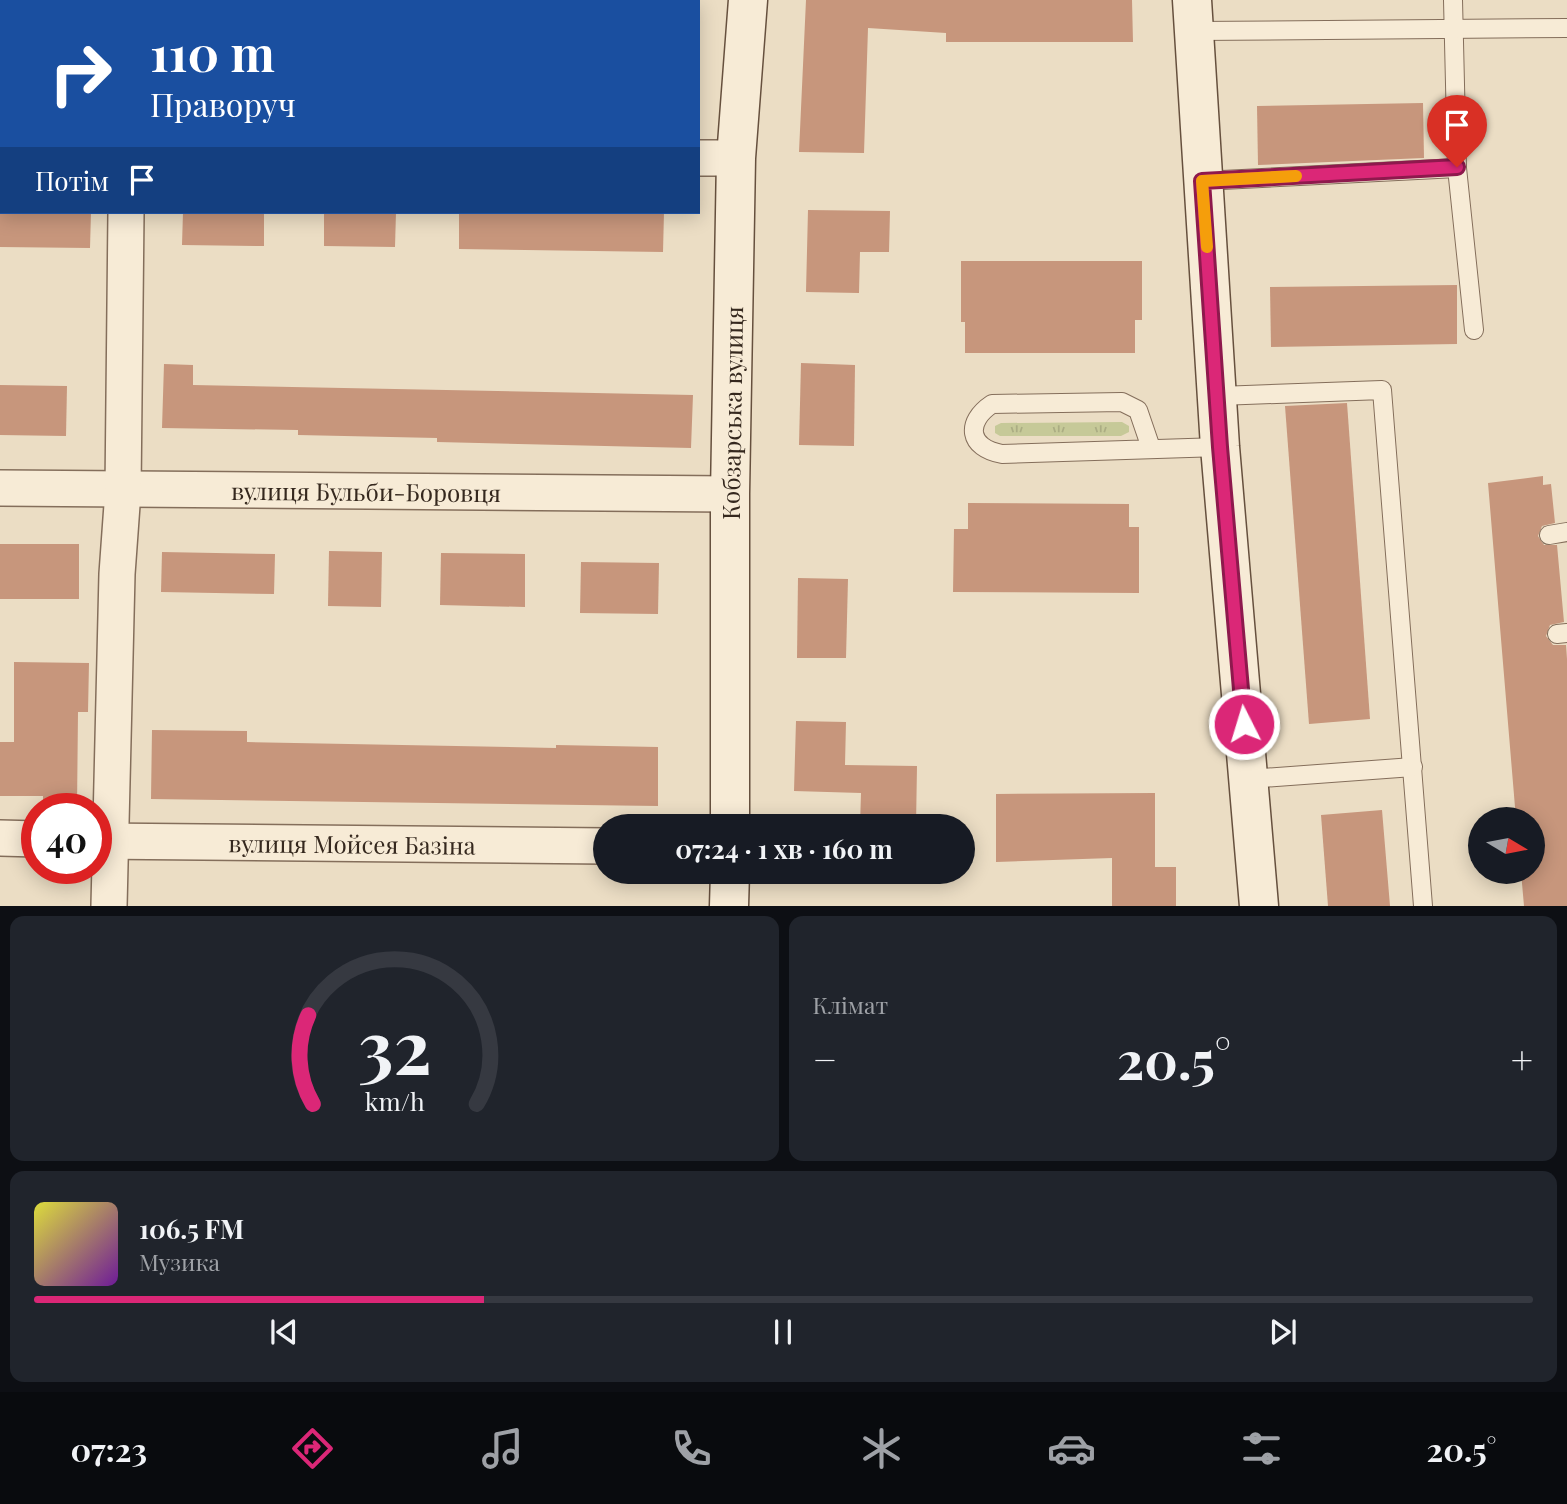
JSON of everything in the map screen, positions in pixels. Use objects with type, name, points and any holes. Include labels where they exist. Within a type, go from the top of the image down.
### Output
[{"type":"street","name":"Кобзарська вулиця","points":[[730,814],[730,494],[736,158],[748,0]]},
{"type":"street","points":[[1194,15],[1220,447],[1259,905]]},
{"type":"street","points":[[700,158],[736,158]]},
{"type":"street","points":[[106,793],[123,491],[126,214]]},
{"type":"street","name":"вулиця Бульби-Боровця","points":[[0,488],[730,494]]},
{"type":"street","points":[[0,838],[21,839]]},
{"type":"street","name":"вулиця Мойсея Базіна","points":[[112,841],[593,846]]},
{"type":"street","points":[[107,884],[109,905]]},
{"type":"street","points":[[729,905],[730,884]]},
{"type":"lane","points":[[1452,0],[1457,167],[1474,330]]},
{"type":"lane","points":[[1194,15],[1453,27],[1567,28]]},
{"type":"lane","points":[[1202,181],[1457,167]]},
{"type":"lane","points":[[1219,396],[1382,390],[1423,905]]},
{"type":"lane","points":[[1151,448],[1138,410],[1122,402],[992,404],[981,411],[973,425],[974,437],[981,447],[1002,454],[1220,447]]},
{"type":"lane","points":[[1549,535],[1567,532]]},
{"type":"lane","points":[[1249,779],[1413,767]]},
{"type":"green space","points":[[1122,422],[1129,426],[1129,432],[1121,436],[1000,436],[995,433],[995,426],[1001,423]]},
{"type":"building","points":[[806,0],[1132,0],[1133,42],[946,42],[946,33],[868,28],[864,153],[799,152]]},
{"type":"building","points":[[1423,103],[1424,158],[1258,165],[1257,106]]},
{"type":"building","points":[[808,210],[890,211],[889,252],[860,252],[859,293],[806,292]]},
{"type":"building","points":[[0,214],[91,214],[90,248],[0,247]]},
{"type":"building","points":[[183,214],[264,214],[264,246],[182,245]]},
{"type":"building","points":[[324,214],[396,214],[395,247],[324,246]]},
{"type":"building","points":[[459,214],[664,214],[663,252],[459,249]]},
{"type":"building","points":[[961,261],[1142,261],[1142,320],[1135,320],[1135,353],[965,353],[965,322],[961,322]]},
{"type":"building","points":[[1457,285],[1457,344],[1271,347],[1270,287]]},
{"type":"building","points":[[801,363],[855,365],[854,446],[799,445]]},
{"type":"building","points":[[164,364],[193,365],[193,385],[693,395],[691,448],[437,442],[437,438],[298,435],[298,430],[162,428]]},
{"type":"building","points":[[0,385],[67,386],[66,436],[0,435]]},
{"type":"building","points":[[1347,403],[1370,719],[1309,724],[1285,406]]},
{"type":"building","points":[[1543,476],[1543,485],[1551,484],[1555,523],[1542,526],[1538,536],[1544,545],[1557,545],[1564,622],[1550,625],[1546,636],[1553,645],[1566,645],[1567,906],[1524,906],[1522,884],[1545,884],[1545,807],[1515,807],[1488,483]]},
{"type":"building","points":[[968,503],[1129,504],[1129,527],[1139,527],[1139,593],[953,592],[954,529],[968,529]]},
{"type":"building","points":[[0,544],[79,544],[79,599],[0,599]]},
{"type":"building","points":[[329,551],[382,552],[381,607],[328,606]]},
{"type":"building","points":[[162,552],[275,554],[274,594],[161,592]]},
{"type":"building","points":[[441,553],[525,554],[525,607],[440,605]]},
{"type":"building","points":[[581,562],[659,563],[658,614],[580,613]]},
{"type":"building","points":[[798,578],[848,579],[846,658],[797,658]]},
{"type":"building","points":[[14,662],[89,663],[88,712],[78,712],[77,793],[21,793],[21,796],[0,796],[0,742],[14,742]]},
{"type":"building","points":[[796,721],[846,722],[845,765],[917,766],[916,814],[860,814],[861,793],[794,791]]},
{"type":"building","points":[[152,730],[247,731],[247,742],[556,748],[556,745],[658,747],[658,806],[151,799]]},
{"type":"building","points":[[1155,793],[1155,867],[1176,867],[1176,906],[1112,906],[1112,858],[996,862],[996,794]]},
{"type":"building","points":[[1382,810],[1390,906],[1328,906],[1321,815]]},
{"type":"slow traffic","points":[[1207,247],[1202,181],[1296,176]]},
{"type":"route","points":[[1244,724],[1220,447],[1219,396],[1202,181],[1457,167]]}]
